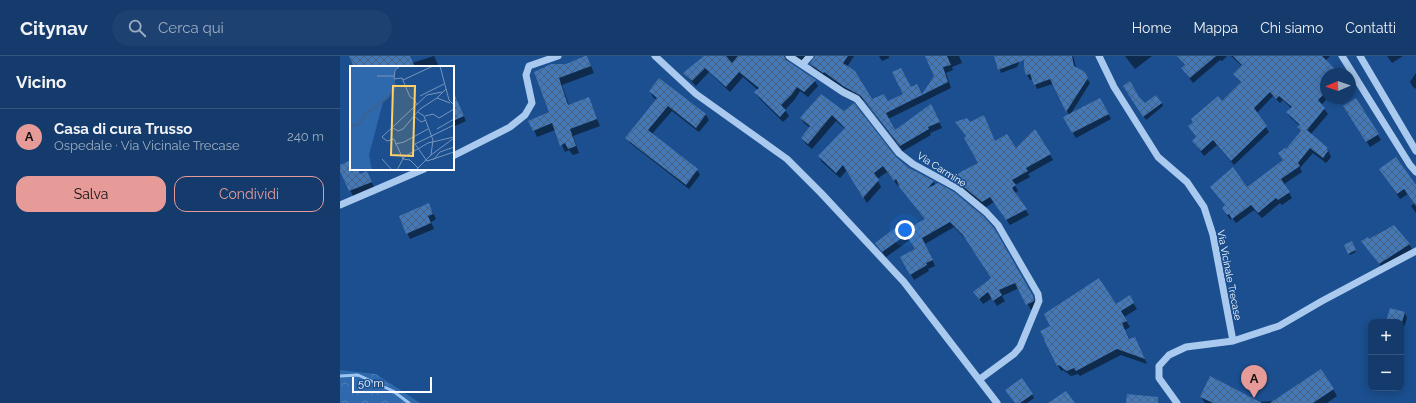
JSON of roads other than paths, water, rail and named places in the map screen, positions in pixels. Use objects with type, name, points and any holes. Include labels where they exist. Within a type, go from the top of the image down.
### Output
[{"type":"street","points":[[454,155],[510,127],[525,115],[532,102],[526,75],[529,66],[558,56]]},
{"type":"street","points":[[655,56],[696,94],[787,159],[821,193],[904,282],[997,403]]},
{"type":"street","name":"Via Carmine","points":[[789,56],[843,92],[857,99],[899,153],[913,164],[957,188],[986,212],[998,225],[1038,294],[1039,301],[1020,347],[1014,354],[980,380]]},
{"type":"street","points":[[802,65],[810,56]]},
{"type":"street","name":"Via Vicinale Trecase","points":[[1099,56],[1114,87],[1158,157],[1187,182],[1204,207],[1213,235],[1233,341]]},
{"type":"street","points":[[1342,56],[1410,165],[1416,172]]},
{"type":"street","points":[[1360,56],[1416,151]]},
{"type":"street","points":[[340,205],[422,170]]},
{"type":"street","points":[[1177,403],[1159,378],[1159,366],[1169,355],[1186,347],[1233,341],[1279,326],[1322,301],[1416,251]]},
{"type":"waterway","points":[[340,376],[358,375],[393,391],[409,403]]},
{"type":"place","name":"Casa di cura Trusso","points":[[1254,398]]}]
